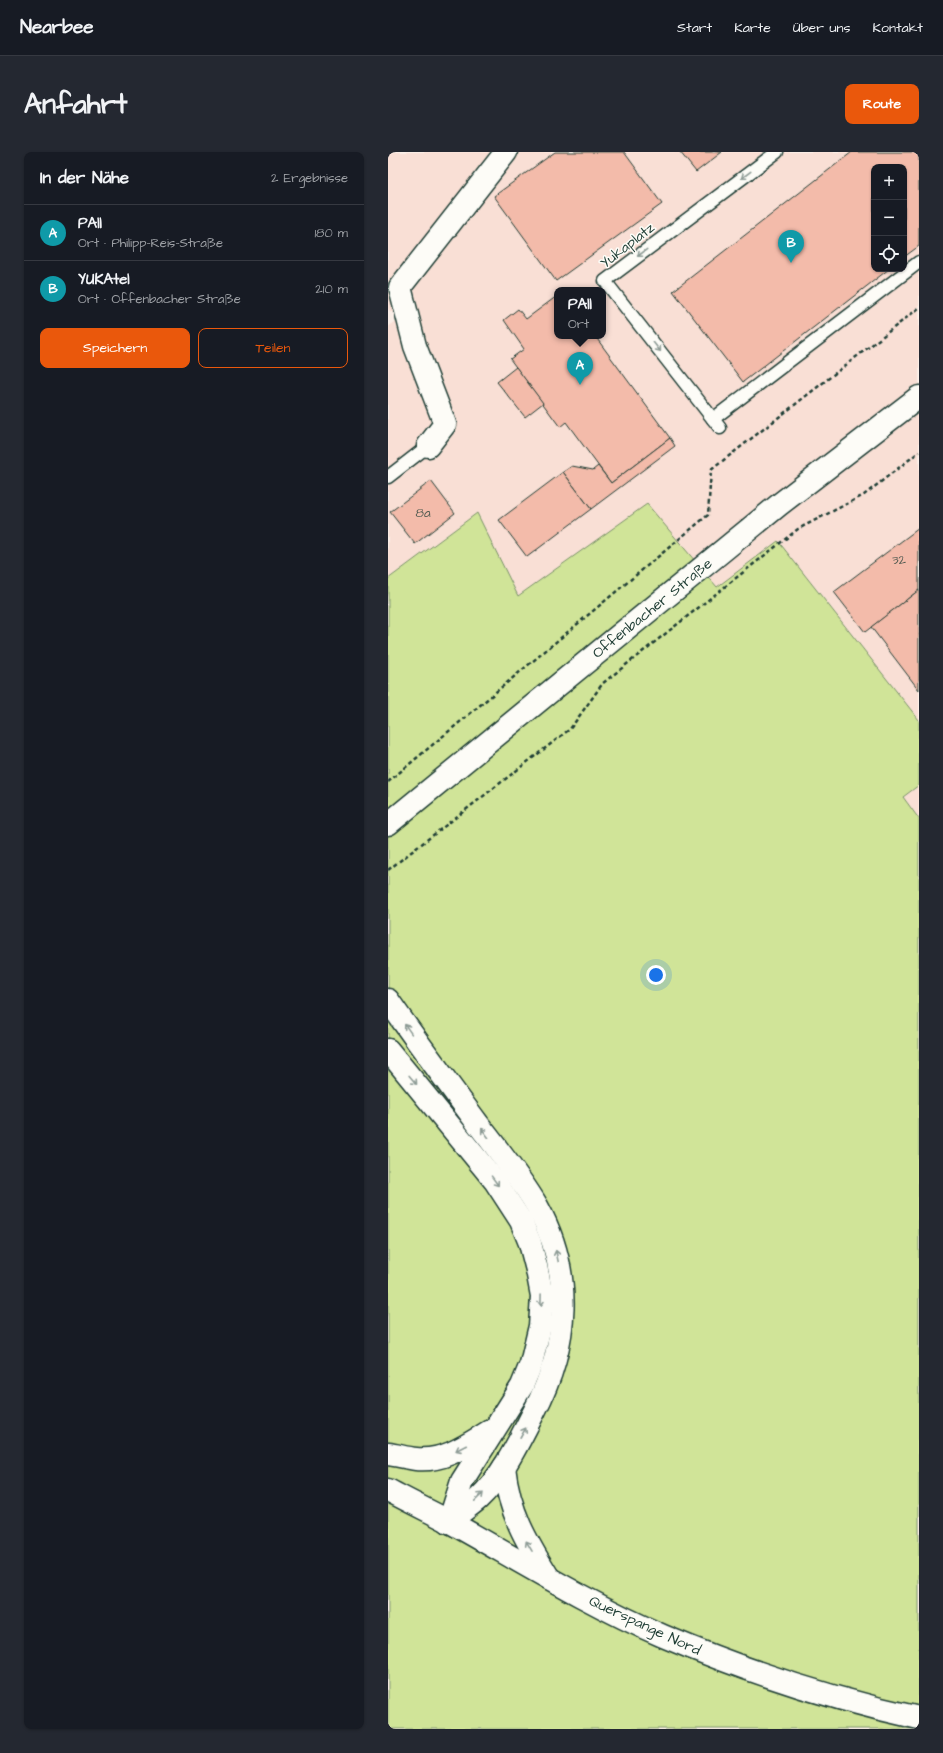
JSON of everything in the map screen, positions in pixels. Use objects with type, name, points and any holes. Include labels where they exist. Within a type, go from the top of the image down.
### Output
[{"type":"main road","points":[[428,446],[446,424],[415,346],[400,287],[506,152]]},
{"type":"main road","name":"Offenbacher Straße","points":[[388,824],[780,504],[919,397]]},
{"type":"main road","points":[[388,1000],[416,1040],[509,1164],[537,1206],[554,1244],[561,1277],[564,1308],[561,1339],[545,1390],[504,1467],[478,1499],[449,1522]]},
{"type":"main road","points":[[388,1050],[495,1181],[521,1221],[532,1250],[542,1296],[540,1326],[531,1364],[522,1386],[511,1406],[462,1481],[449,1522]]},
{"type":"main road","points":[[388,1454],[416,1459],[431,1459],[445,1456],[495,1429]]},
{"type":"main road","points":[[504,1467],[506,1489],[513,1512],[527,1543],[550,1579]]},
{"type":"main road","points":[[388,1473],[449,1522]]},
{"type":"main road","name":"Querspange Nord","points":[[388,1490],[449,1522],[550,1579],[637,1624],[712,1655],[801,1688],[919,1718]]},
{"type":"lane","name":"Yukaplatz","points":[[777,152],[605,281],[716,423],[919,262]]},
{"type":"lane","points":[[388,476],[428,446]]},
{"type":"path","points":[[388,782],[708,516],[712,470],[919,308]]},
{"type":"path","points":[[388,870],[570,729],[603,683],[798,529],[864,495],[919,452]]},
{"type":"shaded area","points":[[388,152],[919,152],[919,720],[778,541],[717,587],[647,505],[518,596],[477,513],[388,579],[388,327],[400,318],[388,309]]},
{"type":"shaded area","points":[[919,785],[919,819],[903,797]]},
{"type":"green space","points":[[647,504],[717,587],[778,541],[919,720],[919,785],[903,797],[919,819],[919,1729],[388,1729],[388,579],[477,513],[518,596]]},
{"type":"building","points":[[555,152],[624,152],[662,204],[556,281],[494,196]]},
{"type":"building","points":[[680,152],[722,152],[696,172]]},
{"type":"building","points":[[852,152],[919,152],[919,246],[907,255],[907,164],[871,164],[871,272],[885,272],[743,382],[673,291]]},
{"type":"building","points":[[554,298],[554,339],[597,339],[670,438],[611,483],[566,422],[560,427],[510,359],[524,349],[504,320],[518,309],[526,319]]},
{"type":"building","points":[[516,367],[543,403],[525,417],[497,382]]},
{"type":"building","points":[[670,438],[675,446],[591,509],[563,472],[572,466],[593,470],[598,466],[611,483]]},
{"type":"building","points":[[563,472],[591,509],[527,557],[499,520]]},
{"type":"building","points":[[431,481],[455,513],[415,544],[390,512]]},
{"type":"building","points":[[919,528],[919,590],[865,632],[834,592]]},
{"type":"building","points":[[919,590],[919,690],[871,627]]},
{"type":"place","name":"YUKAtel","points":[[791,263]]},
{"type":"place","name":"PAll","points":[[580,385]]}]
